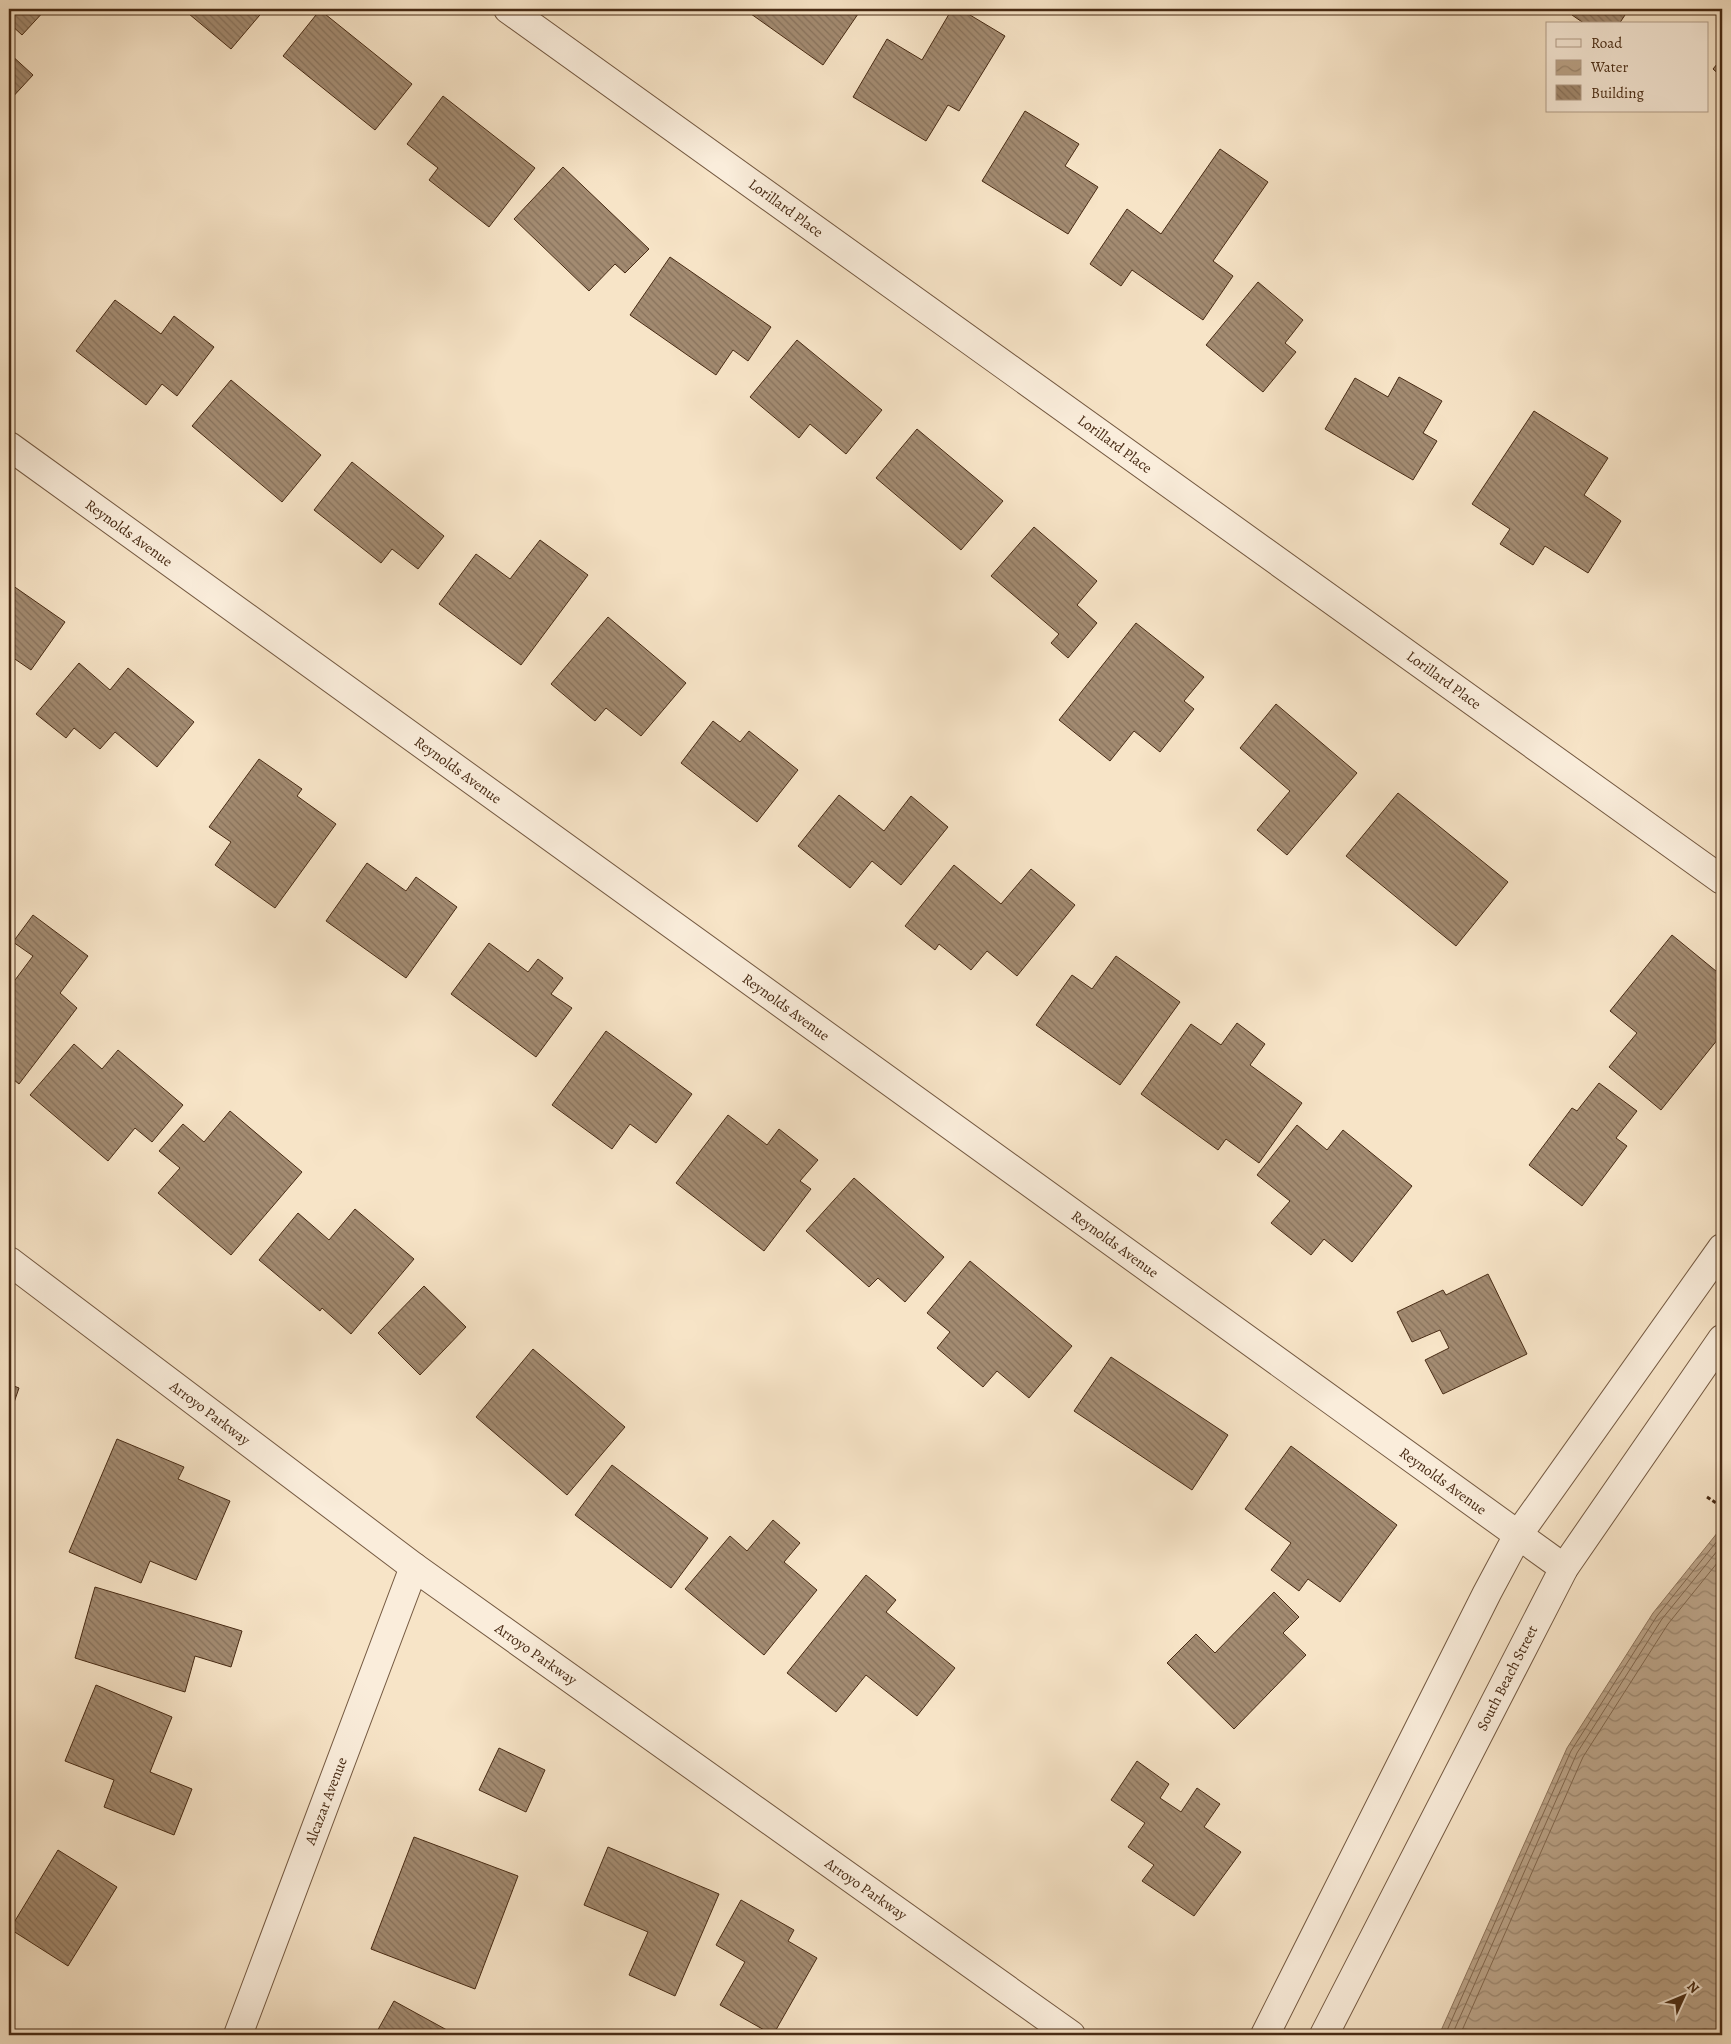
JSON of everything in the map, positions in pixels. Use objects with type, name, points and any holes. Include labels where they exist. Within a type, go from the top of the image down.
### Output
[{"type":"street","name":"Lorillard Place","points":[[508,9],[1722,880]]},
{"type":"street","name":"Reynolds Avenue","points":[[9,446],[1564,1568]]},
{"type":"street","points":[[1265,2035],[1482,1602],[1518,1535],[1722,1248]]},
{"type":"street","name":"Arroyo Parkway","points":[[9,1261],[414,1567],[1072,2035]]},
{"type":"street","name":"South Beach Street","points":[[1324,2035],[1564,1568],[1722,1340]]},
{"type":"street","name":"Alcazar Avenue","points":[[238,2035],[414,1567]]},
{"type":"path","points":[[1707,1497],[1722,1507]]},
{"type":"water","points":[[1722,1527],[1722,2035],[1439,2035],[1567,1748],[1653,1613]]},
{"type":"building","points":[[9,9],[46,9],[22,35],[9,23]]},
{"type":"building","points":[[183,9],[265,9],[231,49]]},
{"type":"building","points":[[744,9],[851,9],[858,14],[823,65]]},
{"type":"building","points":[[952,9],[960,9],[1005,36],[959,111],[948,105],[926,141],[853,97],[887,39],[922,60]]},
{"type":"building","points":[[1576,9],[1629,9],[1620,22],[1582,22],[1572,15]]},
{"type":"building","points":[[320,10],[412,84],[375,130],[283,56]]},
{"type":"building","points":[[9,53],[33,75],[9,101]]},
{"type":"building","points":[[1722,58],[1722,77],[1713,69]]},
{"type":"building","points":[[443,96],[535,168],[489,227],[429,180],[438,168],[407,144]]},
{"type":"building","points":[[1025,111],[1079,144],[1065,166],[1098,187],[1068,234],[982,181]]},
{"type":"building","points":[[1220,149],[1268,182],[1213,261],[1233,276],[1203,320],[1132,270],[1121,286],[1090,264],[1127,209],[1161,234]]},
{"type":"building","points":[[563,167],[649,249],[625,273],[615,264],[589,291],[514,219]]},
{"type":"building","points":[[670,257],[771,327],[748,361],[733,350],[716,375],[630,315]]},
{"type":"building","points":[[1258,282],[1303,320],[1285,343],[1296,352],[1263,392],[1206,345]]},
{"type":"building","points":[[115,300],[161,334],[174,316],[214,347],[177,396],[162,384],[146,405],[76,351]]},
{"type":"building","points":[[797,340],[882,410],[846,454],[810,424],[799,438],[750,397]]},
{"type":"building","points":[[1399,377],[1442,401],[1423,433],[1437,441],[1413,480],[1325,429],[1355,378],[1388,397]]},
{"type":"building","points":[[231,380],[321,455],[282,502],[192,426]]},
{"type":"building","points":[[1534,411],[1608,458],[1584,495],[1621,521],[1588,573],[1545,546],[1533,565],[1500,544],[1510,529],[1472,504]]},
{"type":"building","points":[[917,429],[1003,501],[961,550],[876,478]]},
{"type":"building","points":[[352,462],[444,536],[418,569],[392,549],[381,563],[314,510]]},
{"type":"building","points":[[1034,527],[1097,581],[1077,605],[1097,623],[1068,658],[1051,643],[1059,634],[991,576]]},
{"type":"building","points":[[540,540],[588,575],[521,665],[439,604],[476,554],[510,579]]},
{"type":"building","points":[[9,583],[65,622],[31,670],[9,655]]},
{"type":"building","points":[[608,617],[686,683],[641,736],[606,708],[595,721],[551,684]]},
{"type":"building","points":[[1136,623],[1204,677],[1184,701],[1194,709],[1160,752],[1134,731],[1110,761],[1059,720]]},
{"type":"building","points":[[79,663],[110,690],[128,668],[194,722],[157,767],[115,732],[100,749],[74,728],[66,738],[36,714]]},
{"type":"building","points":[[1276,704],[1357,773],[1287,855],[1257,830],[1290,791],[1240,748]]},
{"type":"building","points":[[713,721],[740,742],[749,731],[798,770],[757,822],[681,763]]},
{"type":"building","points":[[259,759],[302,789],[297,796],[336,824],[275,908],[215,865],[231,842],[209,827]]},
{"type":"building","points":[[1398,793],[1508,882],[1456,946],[1346,856]]},
{"type":"building","points":[[839,795],[884,831],[911,796],[948,827],[901,885],[872,861],[850,888],[798,846]]},
{"type":"building","points":[[367,863],[406,891],[416,877],[457,907],[406,978],[326,921]]},
{"type":"building","points":[[954,865],[1001,904],[1031,869],[1075,905],[1017,976],[987,951],[971,970],[939,944],[935,950],[905,926]]},
{"type":"building","points":[[33,915],[88,956],[60,993],[77,1008],[19,1084],[9,1076],[9,988],[33,956],[13,942]]},
{"type":"building","points":[[1672,935],[1722,976],[1722,1034],[1661,1110],[1609,1067],[1637,1033],[1610,1011]]},
{"type":"building","points":[[489,943],[528,972],[538,959],[563,978],[551,994],[572,1008],[536,1057],[451,994]]},
{"type":"building","points":[[1116,956],[1180,1002],[1120,1085],[1036,1025],[1072,975],[1092,989]]},
{"type":"building","points":[[1237,1023],[1265,1044],[1250,1065],[1302,1103],[1259,1163],[1226,1139],[1218,1150],[1141,1094],[1191,1024],[1221,1045]]},
{"type":"building","points":[[606,1031],[692,1094],[656,1143],[630,1124],[612,1149],[552,1105]]},
{"type":"building","points":[[74,1044],[102,1069],[118,1050],[183,1105],[152,1142],[135,1128],[108,1161],[30,1095]]},
{"type":"building","points":[[1599,1083],[1637,1111],[1616,1138],[1627,1146],[1582,1206],[1529,1165],[1572,1108],[1577,1111]]},
{"type":"building","points":[[230,1111],[302,1172],[231,1255],[158,1193],[180,1168],[159,1151],[183,1124],[204,1142]]},
{"type":"building","points":[[728,1115],[767,1145],[779,1129],[818,1160],[800,1181],[811,1189],[764,1251],[676,1183]]},
{"type":"building","points":[[1297,1125],[1327,1150],[1343,1130],[1412,1186],[1352,1262],[1324,1239],[1311,1255],[1271,1223],[1290,1201],[1257,1175]]},
{"type":"building","points":[[854,1178],[944,1257],[905,1302],[878,1278],[869,1287],[806,1231]]},
{"type":"building","points":[[355,1209],[414,1259],[351,1334],[322,1308],[320,1311],[259,1260],[298,1213],[329,1240]]},
{"type":"building","points":[[970,1261],[1072,1346],[1029,1398],[997,1371],[983,1387],[937,1348],[950,1332],[927,1313]]},
{"type":"building","points":[[1488,1274],[1527,1354],[1443,1394],[1425,1360],[1449,1348],[1440,1330],[1412,1342],[1397,1312],[1443,1290],[1446,1295]]},
{"type":"building","points":[[424,1286],[466,1327],[420,1375],[378,1333]]},
{"type":"building","points":[[533,1349],[625,1427],[567,1495],[476,1417]]},
{"type":"building","points":[[1111,1357],[1228,1435],[1192,1490],[1074,1411]]},
{"type":"building","points":[[9,1384],[19,1388],[9,1417]]},
{"type":"building","points":[[117,1439],[184,1467],[178,1479],[230,1501],[196,1580],[150,1561],[141,1583],[69,1552]]},
{"type":"building","points":[[1291,1446],[1397,1525],[1340,1602],[1308,1579],[1299,1591],[1271,1570],[1291,1543],[1245,1509]]},
{"type":"building","points":[[612,1465],[708,1538],[671,1588],[575,1515]]},
{"type":"building","points":[[773,1520],[800,1543],[784,1562],[817,1590],[764,1655],[685,1589],[730,1536],[747,1551]]},
{"type":"building","points":[[866,1575],[896,1600],[886,1612],[955,1668],[917,1716],[866,1675],[836,1712],[787,1673]]},
{"type":"building","points":[[95,1587],[242,1631],[231,1667],[195,1656],[185,1692],[75,1658]]},
{"type":"building","points":[[1274,1592],[1299,1617],[1283,1633],[1306,1655],[1234,1729],[1167,1663],[1196,1634],[1215,1653]]},
{"type":"building","points":[[96,1685],[172,1717],[150,1772],[192,1789],[174,1835],[104,1807],[114,1780],[65,1761]]},
{"type":"building","points":[[499,1748],[545,1770],[526,1812],[479,1790]]},
{"type":"building","points":[[1137,1761],[1169,1784],[1160,1798],[1181,1812],[1197,1788],[1220,1804],[1204,1827],[1241,1852],[1194,1916],[1142,1881],[1154,1865],[1128,1847],[1145,1823],[1111,1800]]},
{"type":"building","points":[[414,1837],[518,1876],[475,1989],[371,1949]]},
{"type":"building","points":[[608,1847],[719,1894],[675,1996],[629,1975],[648,1932],[584,1905]]},
{"type":"building","points":[[58,1850],[117,1887],[68,1966],[10,1929]]},
{"type":"building","points":[[741,1900],[794,1930],[788,1941],[817,1958],[773,2035],[720,2005],[745,1962],[716,1945]]},
{"type":"building","points":[[394,2001],[456,2035],[375,2035]]}]
